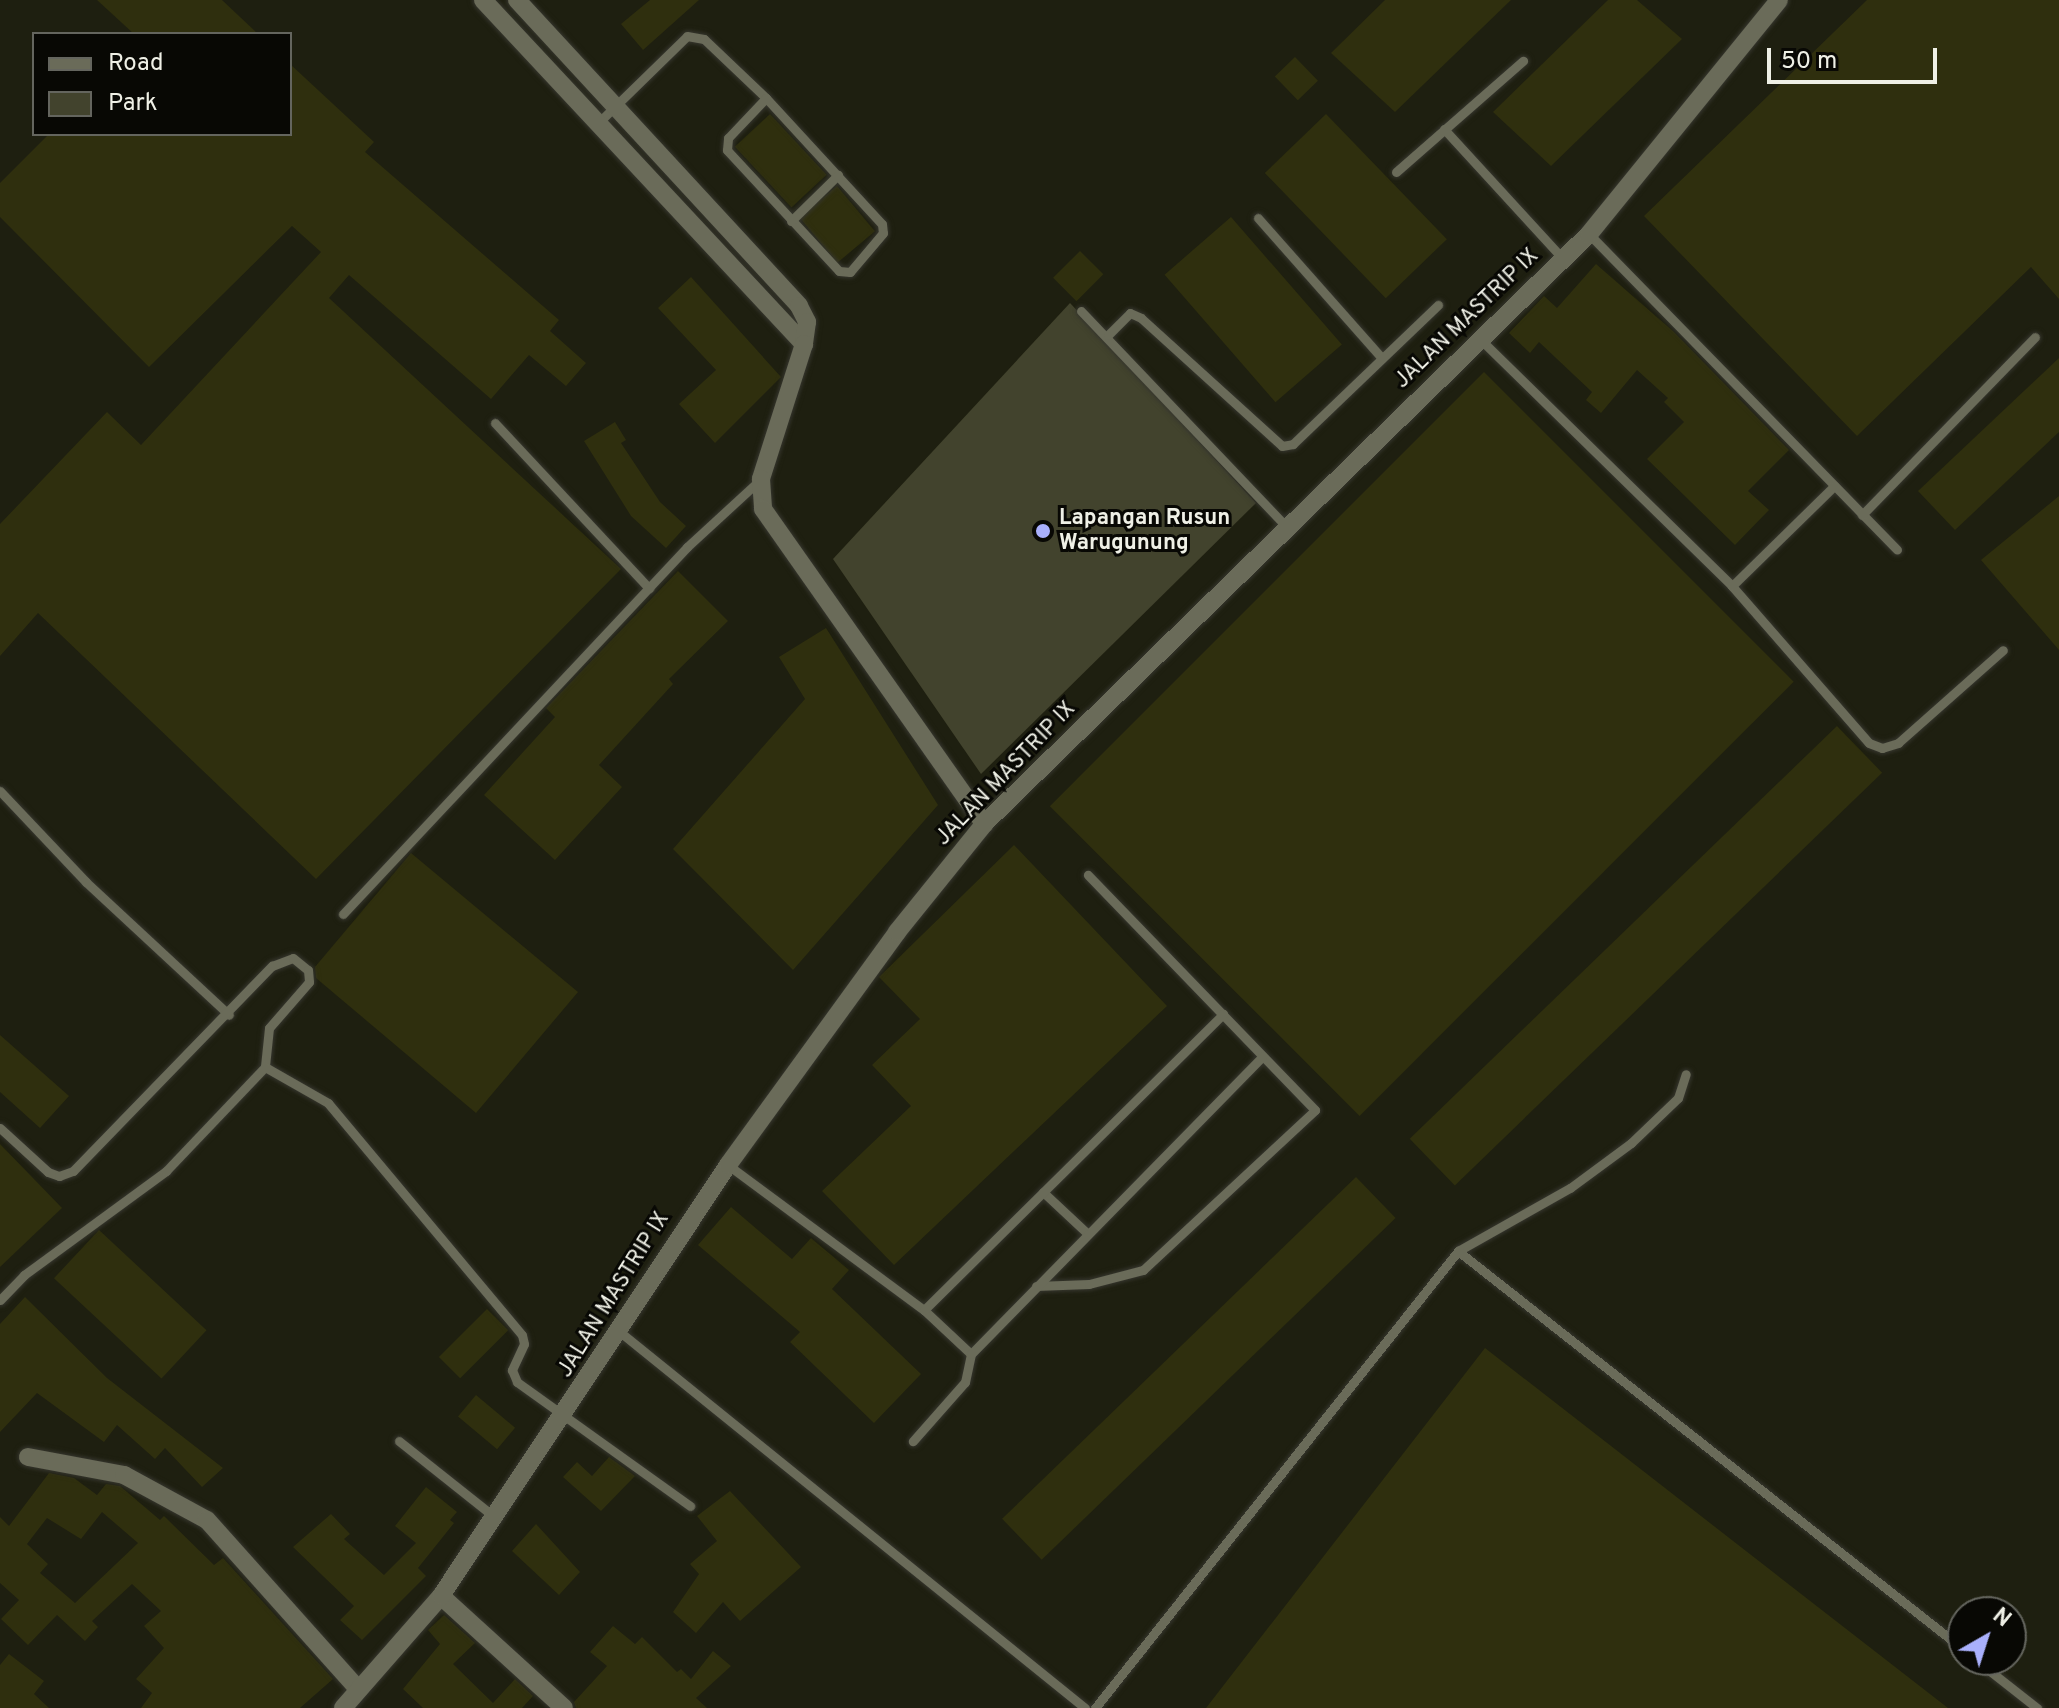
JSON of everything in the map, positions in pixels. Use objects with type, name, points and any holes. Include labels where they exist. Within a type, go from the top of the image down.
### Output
[{"type":"street","points":[[483,0],[595,125],[804,344]]},
{"type":"street","points":[[517,0],[799,306],[807,322],[804,344],[761,479],[763,509],[984,824]]},
{"type":"street","name":"JALAN MASTRIP IX","points":[[343,1708],[441,1596],[497,1519],[728,1165],[897,932],[984,824],[1589,234],[1779,0]]},
{"type":"street","points":[[28,1457],[124,1475],[207,1520],[358,1689]]},
{"type":"street","points":[[441,1596],[564,1708]]},
{"type":"lane","points":[[595,125],[687,36],[697,35],[766,98],[884,228],[850,272],[839,271],[727,150],[728,138],[766,98]]},
{"type":"lane","points":[[1396,172],[1523,61]]},
{"type":"lane","points":[[1444,129],[1563,259]]},
{"type":"lane","points":[[791,221],[838,175]]},
{"type":"lane","points":[[1258,218],[1381,357]]},
{"type":"lane","points":[[1589,234],[1897,550]]},
{"type":"lane","points":[[1108,335],[1130,313],[1141,318],[1258,429],[1282,446],[1293,444],[1438,305]]},
{"type":"lane","points":[[1081,311],[1108,335],[1288,528]]},
{"type":"lane","points":[[1862,515],[2035,337]]},
{"type":"lane","points":[[1481,340],[1732,586],[1794,663],[1869,743],[1882,748],[1898,743],[2003,650]]},
{"type":"lane","points":[[495,423],[649,588]]},
{"type":"lane","points":[[343,914],[649,588],[761,479]]},
{"type":"lane","points":[[1732,586],[1834,486]]},
{"type":"lane","points":[[0,791],[86,882],[229,1015]]},
{"type":"lane","points":[[1036,1286],[1089,1284],[1143,1270],[1307,1121],[1315,1110],[1310,1100],[1262,1057],[1088,875]]},
{"type":"lane","points":[[0,1128],[48,1172],[59,1176],[73,1171],[281,959],[293,958],[308,970],[309,982],[269,1028],[265,1067],[166,1171],[24,1275],[0,1300]]},
{"type":"lane","points":[[924,1310],[1223,1014]]},
{"type":"lane","points":[[913,1441],[965,1382],[971,1354],[1262,1057]]},
{"type":"lane","points":[[265,1067],[328,1103],[522,1335],[524,1344],[512,1370],[517,1382],[690,1506]]},
{"type":"lane","points":[[1095,1708],[1458,1251],[1570,1188],[1631,1143],[1678,1098],[1686,1074]]},
{"type":"lane","points":[[728,1165],[924,1310],[971,1354]]},
{"type":"lane","points":[[1043,1192],[1087,1233]]},
{"type":"lane","points":[[1458,1251],[1947,1636]]},
{"type":"lane","points":[[620,1332],[1085,1708]]},
{"type":"lane","points":[[399,1441],[497,1519]]},
{"type":"lane","points":[[1996,1676],[2037,1708]]},
{"type":"green space","name":"Lapangan Rusun Warugunung","points":[[1070,303],[1256,503],[981,774],[833,559]]},
{"type":"building","points":[[97,0],[222,0],[256,32],[132,32]]},
{"type":"building","points":[[650,0],[699,0],[643,50],[621,24]]},
{"type":"building","points":[[1385,0],[1511,0],[1395,112],[1331,53]]},
{"type":"building","points":[[1608,0],[1637,0],[1682,39],[1551,166],[1493,112]]},
{"type":"building","points":[[1867,0],[2059,0],[2059,299],[2031,267],[1857,436],[1644,216]]},
{"type":"building","points":[[1295,57],[1318,81],[1298,100],[1275,76]]},
{"type":"building","points":[[292,66],[374,142],[365,152],[559,320],[550,331],[586,363],[566,386],[529,355],[491,399],[349,275],[329,298],[621,569],[316,879],[38,613],[0,656],[0,524],[107,412],[141,445],[321,252],[292,226],[149,367],[0,217],[0,183],[47,136],[292,136]]},
{"type":"building","points":[[770,114],[827,175],[792,207],[735,147]]},
{"type":"building","points":[[1326,114],[1447,239],[1386,298],[1265,173]]},
{"type":"building","points":[[837,186],[875,231],[837,263],[799,217]]},
{"type":"building","points":[[1231,217],[1342,345],[1275,402],[1165,275]]},
{"type":"building","points":[[1080,251],[1103,274],[1076,301],[1053,278]]},
{"type":"building","points":[[1596,264],[1674,332],[1789,450],[1748,491],[1769,510],[1735,545],[1647,459],[1684,422],[1664,402],[1668,398],[1637,370],[1601,413],[1586,400],[1592,392],[1539,342],[1530,353],[1509,333],[1544,296],[1557,308]]},
{"type":"building","points":[[691,277],[781,377],[715,443],[679,404],[716,370],[658,308]]},
{"type":"building","points":[[2059,358],[2059,432],[1955,530],[1918,491]]},
{"type":"building","points":[[1484,372],[1794,682],[1360,1116],[1050,806]]},
{"type":"building","points":[[615,422],[626,440],[621,443],[660,502],[686,526],[666,548],[631,516],[584,441]]},
{"type":"building","points":[[2059,496],[2059,650],[1981,560]]},
{"type":"building","points":[[678,571],[728,621],[669,679],[673,684],[599,765],[622,787],[555,860],[484,795],[555,717],[546,708]]},
{"type":"building","points":[[826,628],[938,805],[793,970],[673,849],[805,699],[779,657]]},
{"type":"building","points":[[1837,726],[1882,773],[1455,1185],[1410,1139]]},
{"type":"building","points":[[1014,845],[1167,1006],[894,1265],[822,1191],[911,1106],[872,1065],[920,1019],[879,977]]},
{"type":"building","points":[[411,853],[578,992],[476,1113],[316,978],[315,967]]},
{"type":"building","points":[[0,1035],[69,1096],[40,1128],[0,1092]]},
{"type":"building","points":[[0,1144],[62,1208],[0,1267]]},
{"type":"building","points":[[1356,1177],[1396,1218],[1042,1560],[1002,1519]]},
{"type":"building","points":[[731,1207],[792,1259],[811,1238],[849,1270],[832,1289],[921,1374],[874,1423],[790,1342],[800,1332],[698,1245]]},
{"type":"building","points":[[99,1230],[207,1330],[161,1379],[54,1278]]},
{"type":"building","points":[[25,1297],[107,1378],[223,1468],[202,1487],[165,1448],[155,1459],[117,1425],[104,1442],[37,1393],[0,1432],[0,1324]]},
{"type":"building","points":[[487,1309],[508,1330],[460,1378],[439,1357]]},
{"type":"building","points":[[1485,1348],[1773,1572],[1948,1708],[1206,1708]]},
{"type":"building","points":[[476,1395],[515,1428],[497,1449],[458,1416]]},
{"type":"building","points":[[609,1457],[635,1476],[601,1511],[563,1477],[577,1462],[592,1476]]},
{"type":"building","points":[[49,1473],[74,1478],[97,1495],[106,1484],[120,1486],[160,1520],[164,1516],[214,1565],[223,1558],[333,1679],[300,1708],[141,1708],[152,1693],[136,1679],[164,1648],[144,1626],[161,1611],[132,1584],[92,1621],[98,1627],[85,1641],[57,1615],[28,1645],[1,1619],[19,1600],[0,1583],[0,1517],[9,1526]],"holes":[[[102,1512],[138,1543],[75,1603],[40,1573],[48,1564],[27,1544],[47,1518],[81,1539]]]},
{"type":"building","points":[[426,1487],[457,1512],[450,1520],[454,1523],[418,1568],[426,1576],[362,1640],[340,1620],[354,1606],[293,1547],[331,1514],[350,1534],[344,1539],[384,1575],[416,1543],[395,1526]]},
{"type":"building","points":[[730,1491],[801,1567],[740,1621],[723,1602],[696,1633],[673,1612],[699,1574],[690,1564],[717,1541],[697,1516]]},
{"type":"building","points":[[536,1524],[580,1572],[559,1595],[512,1551]]},
{"type":"building","points":[[444,1615],[475,1643],[453,1664],[493,1703],[515,1679],[533,1696],[522,1708],[423,1708],[403,1689],[440,1644],[428,1630]]},
{"type":"building","points":[[613,1626],[635,1644],[642,1637],[677,1672],[681,1669],[691,1679],[713,1651],[731,1666],[696,1698],[707,1708],[576,1708],[574,1702],[607,1666],[590,1652]]},
{"type":"building","points":[[9,1654],[44,1681],[34,1694],[49,1708],[0,1708],[0,1665]]},
{"type":"place","name":"Lapangan Rusun Warugunung","points":[[1043,531]]}]
